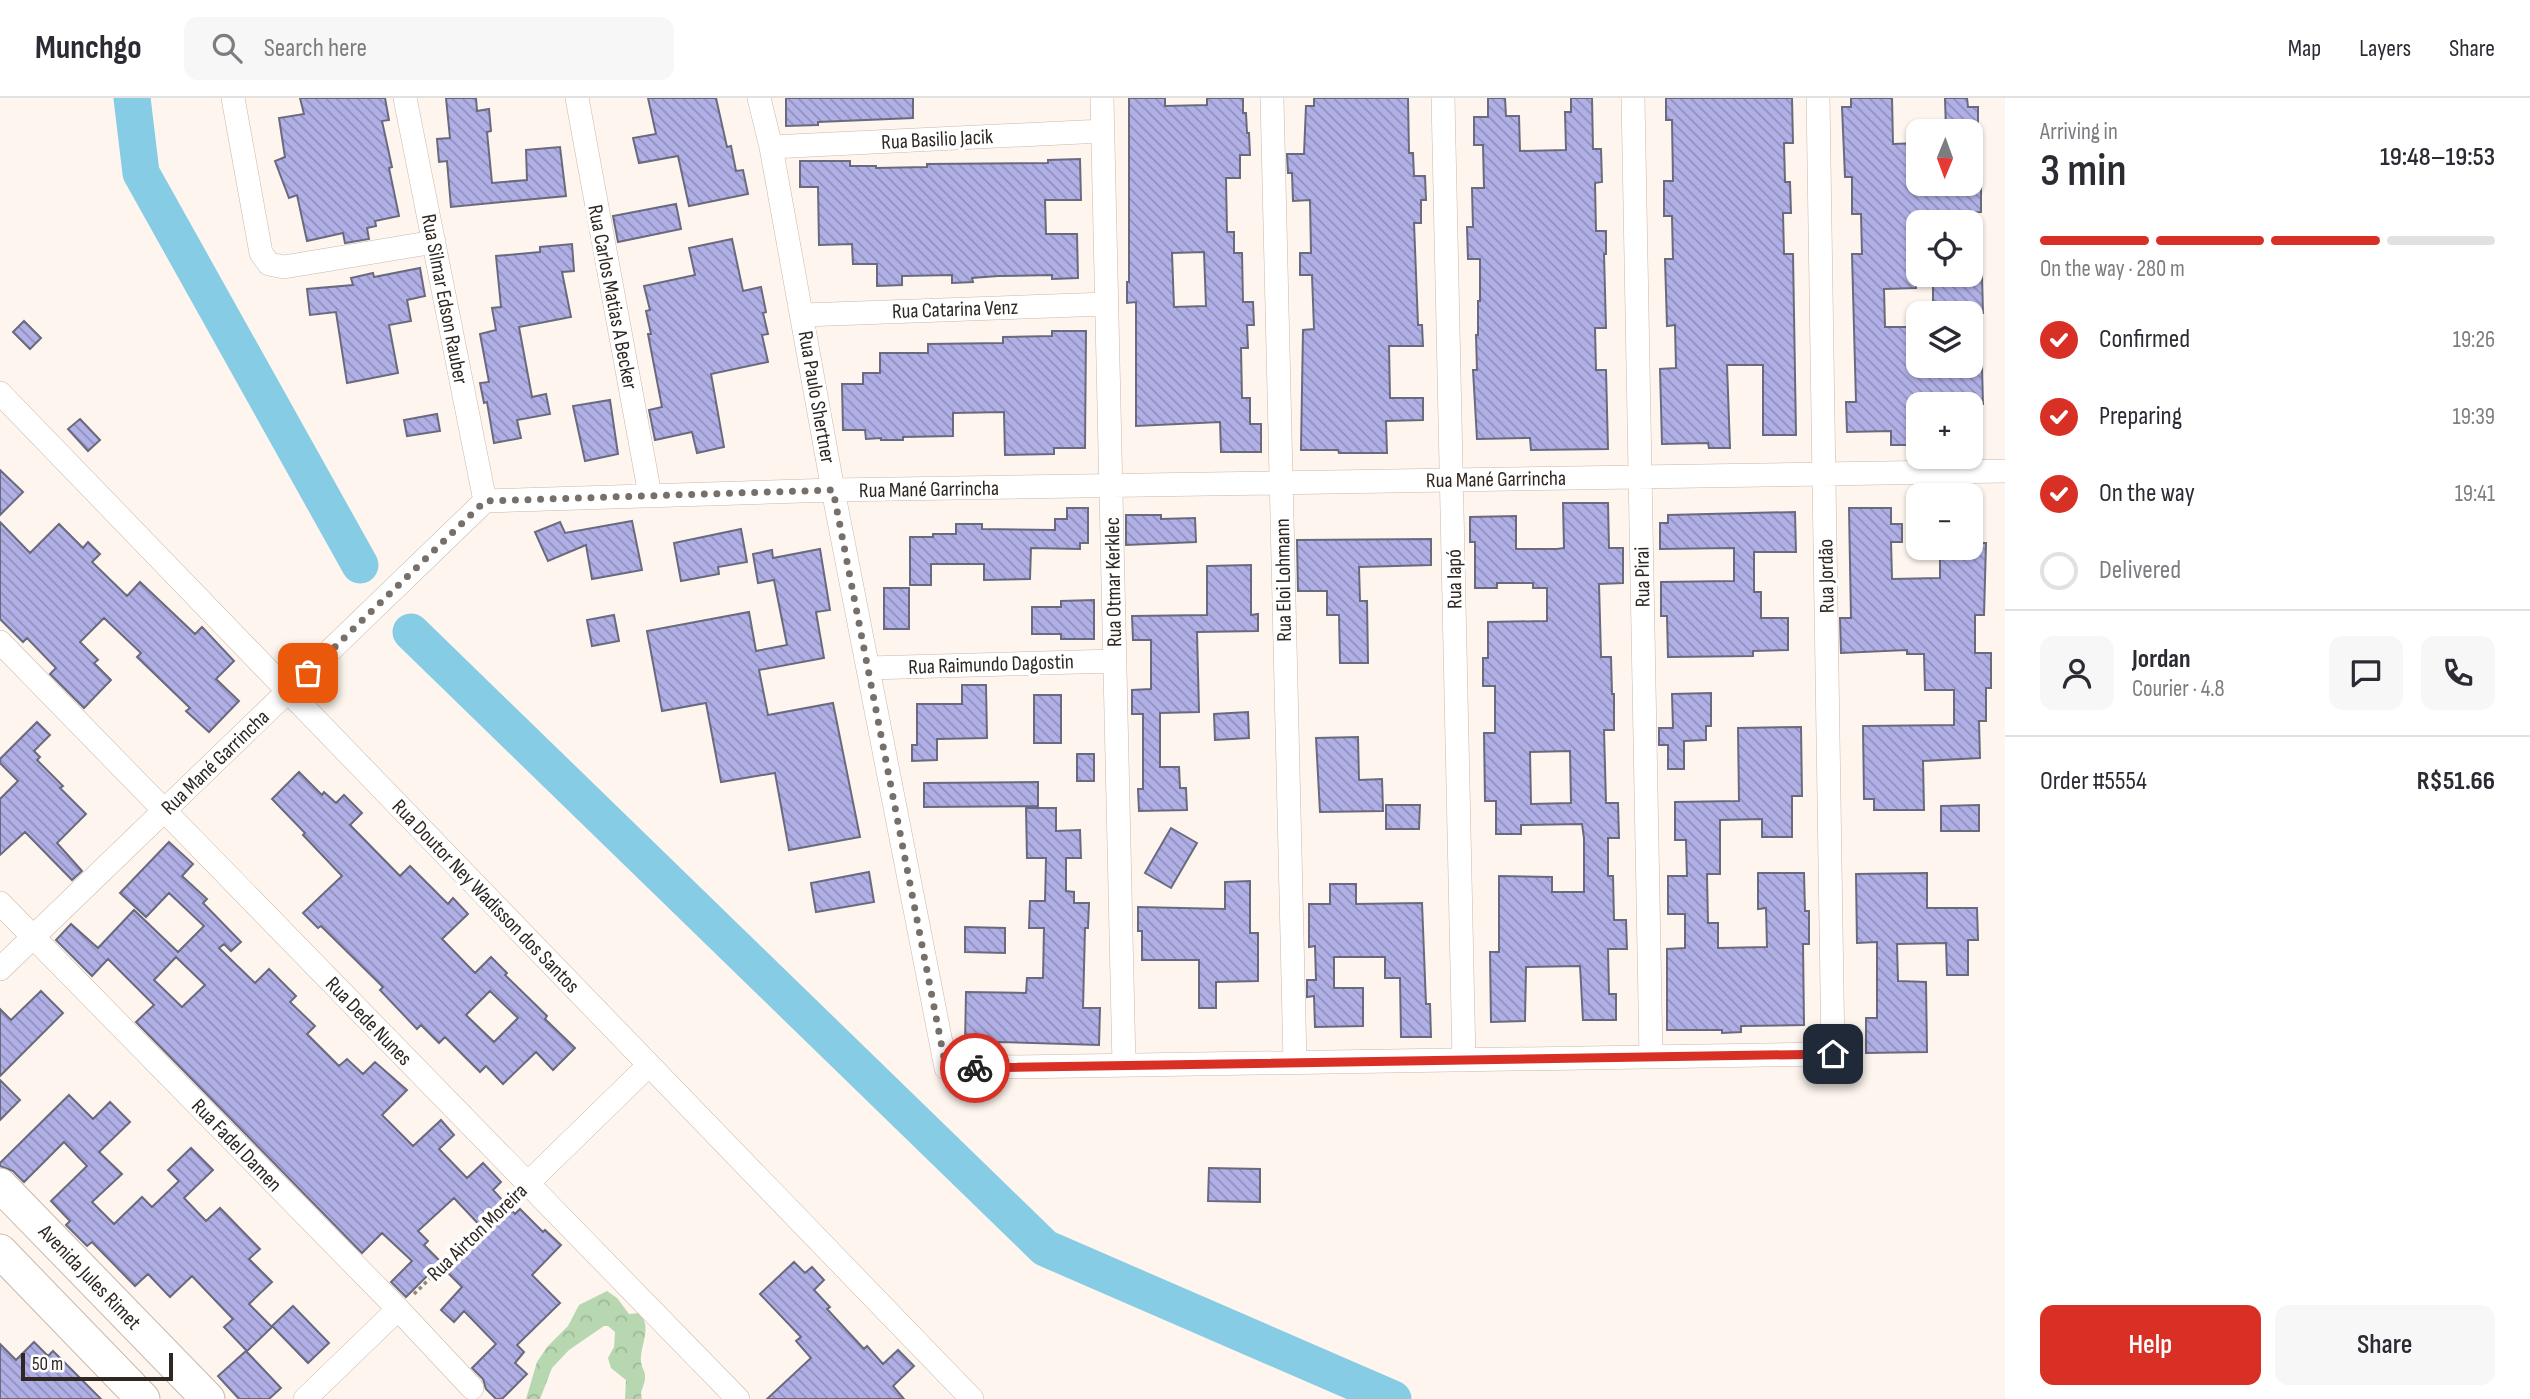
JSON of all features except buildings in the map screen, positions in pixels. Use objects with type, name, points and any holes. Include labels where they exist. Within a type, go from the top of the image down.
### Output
[{"type":"main road","name":"Avenida Jules Rimet","points":[[0,1185],[208,1399]]},
{"type":"main road","points":[[0,1251],[143,1399]]},
{"type":"street","points":[[233,98],[261,253],[269,264],[284,267],[434,243]]},
{"type":"street","name":"Rua Silmar Edson Rauber","points":[[405,98],[485,501]]},
{"type":"street","name":"Rua Carlos Matias A Becker","points":[[577,98],[650,495]]},
{"type":"street","name":"Rua Paulo Shertner","points":[[759,98],[771,147],[833,490],[946,1068],[1124,1065]]},
{"type":"street","name":"Rua Otmar Kerklec","points":[[1102,98],[1124,1065]]},
{"type":"street","name":"Rua Eloi Lohmann","points":[[1272,98],[1295,1062]]},
{"type":"street","name":"Rua Iapó","points":[[1443,98],[1464,1060]]},
{"type":"street","name":"Rua Pirai","points":[[1633,98],[1651,1057]]},
{"type":"street","name":"Rua Jordão","points":[[1651,1057],[1833,1054],[1818,98]]},
{"type":"street","name":"Rua Basilio Jacik","points":[[771,147],[1102,131]]},
{"type":"street","name":"Rua Catarina Venz","points":[[803,315],[1107,304]]},
{"type":"street","name":"Rua Doutor Ney Wadisson dos Santos","points":[[0,393],[972,1399]]},
{"type":"street","name":"Rua Mané Garrincha","points":[[0,969],[485,501],[833,490],[2005,471]]},
{"type":"street","name":"Rua Dede Nunes","points":[[0,642],[738,1399]]},
{"type":"street","name":"Rua Raimundo Dagostin","points":[[868,667],[1114,661]]},
{"type":"street","name":"Rua Fadel Damen","points":[[0,903],[472,1388]]},
{"type":"street","points":[[1124,1065],[1651,1057]]},
{"type":"street","name":"Rua Airton Moreira","points":[[528,1183],[649,1065]]},
{"type":"street","points":[[305,1399],[398,1309]]},
{"type":"path","name":"Rua Airton Moreira","points":[[398,1309],[528,1183]]},
{"type":"green space","points":[[607,1291],[617,1298],[629,1314],[639,1313],[645,1324],[641,1355],[645,1376],[642,1399],[625,1399],[626,1380],[611,1368],[608,1358],[614,1347],[615,1332],[604,1326],[569,1350],[552,1368],[540,1399],[526,1399],[537,1362],[547,1347],[568,1326],[579,1305]]},
{"type":"waterway","points":[[132,98],[141,173],[360,565]]},
{"type":"waterway","points":[[411,632],[1045,1248],[1393,1399]]},
{"type":"way so far","points":[[308,673],[485,501],[833,490],[946,1068],[975,1068]]},
{"type":"route","points":[[975,1068],[1833,1054]]}]
